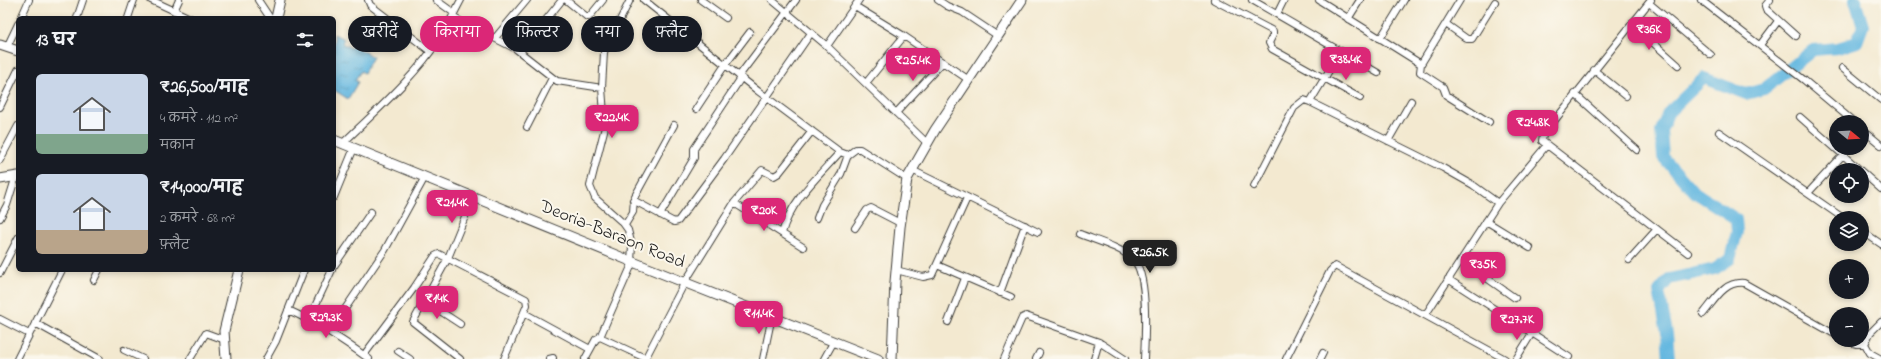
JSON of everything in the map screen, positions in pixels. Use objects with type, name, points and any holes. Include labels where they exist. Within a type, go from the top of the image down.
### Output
[{"type":"street","points":[[22,16],[29,0]]},
{"type":"street","points":[[78,16],[83,0]]},
{"type":"street","points":[[129,16],[134,0]]},
{"type":"street","points":[[151,0],[185,16]]},
{"type":"street","points":[[174,11],[179,0]]},
{"type":"street","points":[[258,0],[269,16]]},
{"type":"street","points":[[276,16],[280,0]]},
{"type":"street","points":[[368,0],[370,5],[420,43]]},
{"type":"street","points":[[436,0],[453,15],[461,0]]},
{"type":"street","points":[[502,42],[494,38],[527,0]]},
{"type":"street","points":[[549,16],[562,0]]},
{"type":"street","points":[[566,0],[587,17],[590,17],[603,0]]},
{"type":"street","points":[[585,359],[596,339],[600,337],[632,262],[631,237],[625,225],[595,198],[590,186],[605,127],[602,88],[604,52],[630,0]]},
{"type":"street","points":[[644,0],[766,98],[840,152],[848,155]]},
{"type":"street","points":[[701,0],[726,18]]},
{"type":"street","points":[[772,0],[827,46],[927,143]]},
{"type":"street","points":[[660,215],[694,158],[694,149],[740,77],[796,0]]},
{"type":"street","points":[[938,0],[947,6],[962,12],[998,36]]},
{"type":"street","points":[[1214,0],[1270,29],[1273,33],[1269,46],[1324,79],[1360,98]]},
{"type":"street","points":[[1252,0],[1378,73]]},
{"type":"street","points":[[1277,14],[1284,0]]},
{"type":"street","points":[[1319,0],[1421,64]]},
{"type":"street","points":[[1348,19],[1360,0]]},
{"type":"street","points":[[1380,39],[1404,0]]},
{"type":"street","points":[[1460,0],[1419,68],[1422,75],[1443,87],[1446,95],[1489,122]]},
{"type":"street","points":[[1701,0],[1767,50],[1846,115]]},
{"type":"street","points":[[1770,0],[1765,6],[1766,9],[1796,36]]},
{"type":"street","points":[[892,359],[896,270],[900,223],[907,179],[927,143],[998,36],[1019,1]]},
{"type":"street","points":[[1688,253],[1546,146],[1542,141],[1543,135],[1650,1],[1711,55]]},
{"type":"street","points":[[1446,24],[1467,39],[1472,39],[1495,2]]},
{"type":"street","points":[[827,46],[857,3],[969,80]]},
{"type":"street","points":[[1760,45],[1778,21]]},
{"type":"street","points":[[1632,24],[1678,64]]},
{"type":"street","points":[[16,27],[4,46],[16,49]]},
{"type":"street","points":[[696,109],[725,65],[750,32]]},
{"type":"street","points":[[633,200],[674,222],[678,221],[811,32]]},
{"type":"street","points":[[866,83],[904,36]]},
{"type":"street","points":[[1310,102],[1341,51]]},
{"type":"street","points":[[338,142],[388,100],[429,52]]},
{"type":"street","points":[[520,52],[552,78],[559,81],[602,88]]},
{"type":"street","points":[[896,113],[943,62]]},
{"type":"street","points":[[1842,68],[1881,100]]},
{"type":"street","points":[[1594,70],[1626,96]]},
{"type":"street","points":[[0,107],[16,74]]},
{"type":"street","points":[[527,127],[552,78]]},
{"type":"street","points":[[1575,94],[1637,150]]},
{"type":"street","points":[[1254,186],[1294,108],[1304,100],[1473,185],[1498,203]]},
{"type":"street","points":[[1388,141],[1411,101]]},
{"type":"street","points":[[1800,116],[1829,142]]},
{"type":"street","points":[[625,225],[633,212],[633,200],[674,125]]},
{"type":"street","points":[[0,160],[16,130]]},
{"type":"street","points":[[600,337],[645,358],[685,282],[734,203],[762,170],[774,176],[779,174],[812,131]]},
{"type":"street","points":[[1719,132],[1833,211]]},
{"type":"street","points":[[1869,135],[1881,144]]},
{"type":"street","name":"Deoria-Baraon Road","points":[[338,142],[632,262],[878,359]]},
{"type":"street","points":[[1426,314],[1498,203],[1546,146]]},
{"type":"street","points":[[336,192],[354,148]]},
{"type":"street","points":[[817,218],[822,204],[841,174],[848,155],[856,149],[860,149],[907,179]]},
{"type":"street","points":[[782,233],[786,220],[796,201],[840,152]]},
{"type":"street","points":[[1808,193],[1843,155],[1852,163]]},
{"type":"street","points":[[912,170],[966,198],[1038,232]]},
{"type":"street","points":[[0,179],[16,176]]},
{"type":"street","points":[[330,331],[385,250],[425,178]]},
{"type":"street","points":[[1869,178],[1881,188]]},
{"type":"street","points":[[0,218],[7,205],[16,179]]},
{"type":"street","points":[[460,359],[413,324],[448,258],[472,197]]},
{"type":"street","points":[[896,270],[927,277],[932,275],[966,198]]},
{"type":"street","points":[[734,203],[803,247]]},
{"type":"street","points":[[855,228],[867,210],[871,208],[900,223]]},
{"type":"street","points":[[336,263],[370,212]]},
{"type":"street","points":[[1486,221],[1530,248]]},
{"type":"street","points":[[1000,293],[1025,225]]},
{"type":"street","points":[[1629,260],[1657,229]]},
{"type":"street","points":[[1080,234],[1128,254],[1138,266],[1144,287],[1144,359]]},
{"type":"street","points":[[1869,236],[1881,244]]},
{"type":"street","points":[[0,273],[16,242]]},
{"type":"street","points":[[288,310],[309,319],[330,331],[366,357],[435,256],[439,254],[526,299],[527,305],[504,359]]},
{"type":"street","points":[[1461,260],[1515,298]]},
{"type":"street","points":[[937,265],[1011,297]]},
{"type":"street","points":[[1286,359],[1330,271],[1335,266],[1426,314],[1505,359]]},
{"type":"street","points":[[17,359],[61,272]]},
{"type":"street","points":[[94,280],[98,272]]},
{"type":"street","points":[[226,359],[226,317],[238,272]]},
{"type":"street","points":[[266,359],[276,341],[303,272]]},
{"type":"street","points":[[309,319],[331,272]]},
{"type":"street","points":[[948,322],[965,278]]},
{"type":"street","points":[[1448,279],[1568,357]]},
{"type":"street","points":[[1703,314],[1725,287],[1731,284],[1744,283],[1829,331]]},
{"type":"street","points":[[425,302],[460,324]]},
{"type":"street","points":[[524,312],[590,349]]},
{"type":"street","points":[[763,359],[772,316]]},
{"type":"street","points":[[1004,359],[1019,323],[1024,316],[1099,342],[1125,359]]},
{"type":"street","points":[[0,319],[29,334]]},
{"type":"street","points":[[1869,335],[1881,322]]},
{"type":"street","points":[[35,323],[100,359]]},
{"type":"street","points":[[190,359],[206,333],[225,340]]},
{"type":"street","points":[[1516,359],[1532,334]]},
{"type":"street","points":[[824,359],[834,341]]},
{"type":"street","points":[[1094,359],[1099,342]]},
{"type":"street","points":[[1867,347],[1870,353],[1881,359]]},
{"type":"street","points":[[124,350],[143,359]]},
{"type":"street","points":[[398,351],[410,359]]},
{"type":"street","points":[[1036,359],[1039,353]]},
{"type":"water","points":[[336,35],[344,39],[342,43],[348,46],[348,52],[365,52],[373,57],[364,73],[361,71],[355,80],[358,82],[348,99],[336,91]]},
{"type":"waterway","points":[[1669,359],[1667,333],[1659,291],[1669,279],[1715,269],[1730,259],[1737,232],[1736,219],[1693,191],[1663,157],[1661,131],[1668,113],[1704,78],[1746,94],[1764,89],[1813,50],[1838,48],[1857,42],[1863,26],[1855,0]]}]
